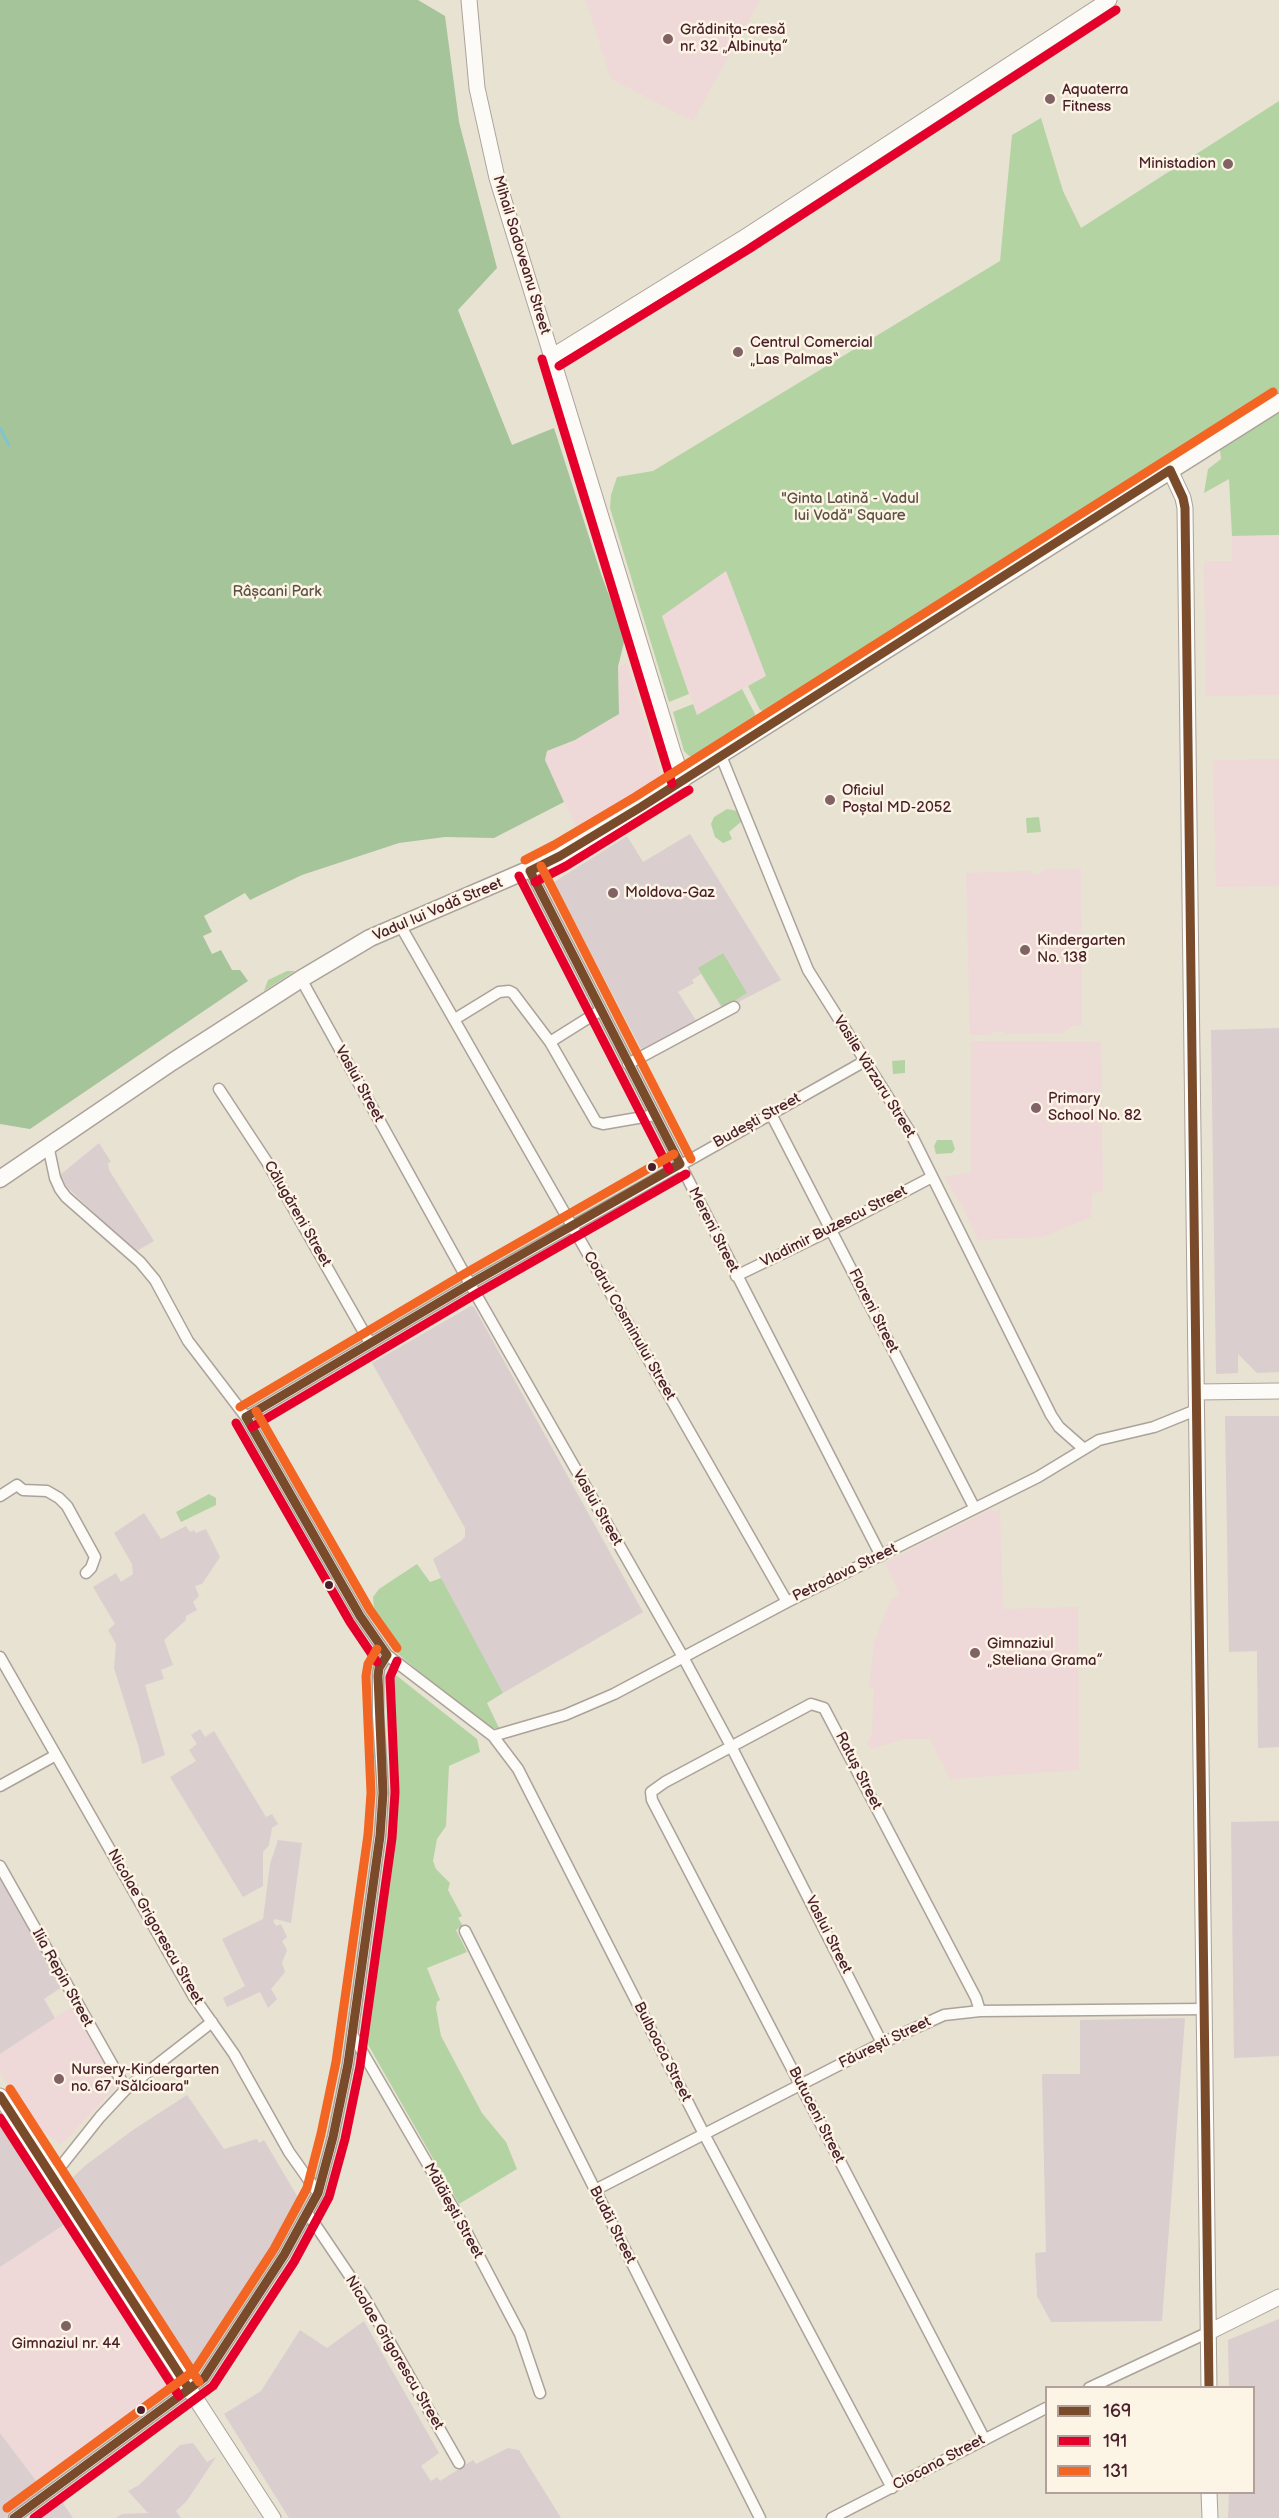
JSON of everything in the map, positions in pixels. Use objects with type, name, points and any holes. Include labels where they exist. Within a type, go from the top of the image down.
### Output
[{"type":"main road","name":"Mihail Sadoveanu Street","points":[[469,0],[477,88],[507,212],[553,356],[669,741],[683,780]]},
{"type":"main road","points":[[553,356],[733,244],[1109,0]]},
{"type":"main road","name":"Vadul lui Vodă Street","points":[[0,1179],[48,1144],[346,951],[400,925],[530,871],[560,856],[1279,402]]},
{"type":"main road","points":[[1170,470],[1183,498],[1185,508],[1209,2386]]},
{"type":"main road","points":[[1196,1392],[1279,1391]]},
{"type":"main road","points":[[0,2096],[273,2518]]},
{"type":"main road","points":[[1209,2332],[1279,2297]]},
{"type":"main road","points":[[1209,2494],[1210,2518]]},
{"type":"street","name":"Vasile Vărzaru Street","points":[[721,756],[808,970],[910,1132],[1051,1415],[1059,1427],[1084,1449]]},
{"type":"street","name":"Mereni Street","points":[[530,871],[881,1556]]},
{"type":"street","name":"Codrul Cosminului Street","points":[[400,925],[787,1602]]},
{"type":"street","name":"Vaslui Street","points":[[301,979],[470,1284],[683,1658],[732,1748],[882,2043]]},
{"type":"street","points":[[455,1019],[499,992],[509,991],[513,993],[550,1042],[596,1122],[603,1124],[655,1115]]},
{"type":"street","points":[[628,1064],[734,1007]]},
{"type":"street","points":[[550,1042],[601,1010]]},
{"type":"street","name":"Budești Street","points":[[246,1417],[470,1284],[865,1061]]},
{"type":"street","name":"Călugăreni Street","points":[[219,1089],[267,1162],[370,1342]]},
{"type":"street","name":"Floreni Street","points":[[771,1114],[974,1507]]},
{"type":"street","name":"Bulboaca Street","points":[[48,1144],[55,1178],[66,1197],[147,1271],[166,1298],[188,1341],[246,1417],[360,1616],[387,1655],[493,1736],[518,1769],[704,2134],[892,2488]]},
{"type":"street","name":"Vladimir Buzescu Street","points":[[736,1276],[933,1177]]},
{"type":"street","name":"Petrodava Street","points":[[493,1736],[589,1706],[974,1507],[1038,1478],[1099,1440],[1154,1427],[1196,1410]]},
{"type":"street","points":[[0,1497],[17,1485],[23,1490],[55,1494],[67,1506],[94,1557],[91,1568],[86,1573]]},
{"type":"street","points":[[14,2518],[204,2378],[238,2328],[308,2214],[318,2193],[341,2102],[381,1827],[383,1793],[378,1676],[379,1668],[387,1655]]},
{"type":"street","name":"Nicolae Grigorescu Street","points":[[0,1657],[194,1997],[234,2054],[289,2152],[318,2193]]},
{"type":"street","name":"Ratuș Street","points":[[651,1792],[665,1782],[811,1704],[824,1708],[976,1998],[980,2011]]},
{"type":"street","points":[[0,1786],[56,1755]]},
{"type":"street","name":"Butuceni Street","points":[[651,1792],[652,1800],[984,2438]]},
{"type":"street","name":"Ilia Repin Street","points":[[0,1866],[126,2089]]},
{"type":"street","name":"Budăi Street","points":[[465,1931],[760,2518]]},
{"type":"street","name":"Făurești Street","points":[[595,2190],[882,2043],[936,2018],[980,2011],[1204,2009]]},
{"type":"street","points":[[53,2176],[100,2117],[126,2089],[212,2022]]},
{"type":"street","name":"Mălăiești Street","points":[[352,2034],[459,2218],[520,2334],[540,2393]]},
{"type":"street","name":"Nicolae Grigorescu Street","points":[[308,2214],[363,2297],[459,2463]]},
{"type":"street","points":[[1093,2386],[1209,2332]]},
{"type":"street","name":"Ciocana Street","points":[[831,2518],[984,2438],[1045,2409]]},
{"type":"shaded area","name":"Grădinița-cresă nr. 32 „Albinuța”","points":[[586,0],[760,0],[693,121],[611,79]]},
{"type":"shaded area","points":[[1279,535],[1279,695],[1206,696],[1204,561],[1232,561],[1232,536]]},
{"type":"shaded area","points":[[726,570],[766,676],[697,715],[662,616]]},
{"type":"shaded area","points":[[627,663],[662,779],[577,829],[545,760],[547,751],[575,740],[619,714],[618,667]]},
{"type":"shaded area","points":[[1279,759],[1279,886],[1216,887],[1213,760]]},
{"type":"shaded area","points":[[690,834],[781,980],[723,1010],[701,974],[692,980],[694,983],[678,992],[697,1022],[642,1051],[554,882],[627,836],[643,862]]},
{"type":"shaded area","name":"Kindergarten No. 138","points":[[1081,869],[1082,1026],[1072,1026],[1063,1033],[1007,1034],[1002,1031],[989,1035],[970,1035],[966,873],[1030,871],[1032,875],[1044,870]]},
{"type":"shaded area","points":[[1279,1028],[1279,1372],[1257,1373],[1238,1354],[1238,1373],[1216,1374],[1211,1030]]},
{"type":"shaded area","name":"Primary School No. 82","points":[[971,1041],[1101,1042],[1103,1192],[1092,1193],[1091,1217],[1043,1237],[978,1240],[944,1176],[971,1173]]},
{"type":"shaded area","points":[[99,1143],[111,1162],[108,1163],[109,1170],[154,1241],[135,1252],[67,1187],[60,1175]]},
{"type":"shaded area","points":[[471,1306],[474,1307],[643,1612],[503,1693],[448,1595],[433,1559],[461,1541],[465,1537],[465,1528],[372,1363]]},
{"type":"shaded area","points":[[1225,1416],[1279,1416],[1279,1747],[1258,1748],[1257,1651],[1229,1652]]},
{"type":"shaded area","name":"Gimnaziul „Steliana Grama”","points":[[991,1509],[994,1512],[1000,1509],[1003,1609],[1078,1607],[1079,1770],[950,1779],[930,1739],[904,1739],[871,1749],[867,1745],[872,1733],[874,1687],[869,1687],[874,1643],[891,1599],[899,1594],[885,1563]]},
{"type":"shaded area","points":[[144,1513],[161,1539],[186,1526],[190,1532],[194,1530],[196,1533],[206,1529],[220,1557],[202,1584],[195,1586],[199,1596],[193,1602],[197,1610],[186,1616],[186,1620],[164,1640],[173,1665],[161,1670],[164,1679],[145,1685],[165,1755],[142,1764],[114,1668],[116,1644],[108,1630],[115,1624],[93,1587],[116,1573],[121,1582],[133,1574],[132,1564],[114,1533]]},
{"type":"shaded area","points":[[200,1729],[205,1737],[214,1731],[266,1817],[272,1814],[278,1824],[272,1828],[269,1845],[263,1852],[263,1886],[243,1897],[170,1777],[196,1761],[189,1750],[197,1744],[191,1735]]},
{"type":"shaded area","points":[[1279,1821],[1279,2056],[1234,2058],[1231,1822]]},
{"type":"shaded area","points":[[278,1840],[302,1843],[291,1923],[275,1919],[273,1921],[276,1926],[281,1924],[287,1937],[282,1941],[287,1950],[282,1963],[285,1972],[271,1989],[277,1999],[268,2008],[260,1992],[227,2007],[223,1998],[245,1986],[222,1939],[263,1919],[270,1864]]},
{"type":"shaded area","points":[[0,1876],[62,1987],[44,1999],[55,2018],[0,2054]]},
{"type":"shaded area","name":"Nursery-Kindergarten no. 67 \"Sălcioara\"","points":[[71,2007],[117,2085],[60,2144],[34,2124],[0,2073],[0,2054]]},
{"type":"shaded area","points":[[1185,2018],[1162,2321],[1051,2322],[1037,2296],[1035,2253],[1046,2252],[1042,2074],[1080,2074],[1080,2020]]},
{"type":"shaded area","points":[[187,2095],[224,2149],[257,2139],[259,2143],[264,2140],[303,2206],[203,2367],[195,2370],[72,2178],[133,2130]]},
{"type":"shaded area","points":[[0,2123],[65,2224],[0,2267]]},
{"type":"shaded area","name":"Gimnaziul nr. 44","points":[[66,2223],[170,2385],[39,2485],[0,2433],[0,2267]]},
{"type":"shaded area","points":[[1279,2319],[1279,2518],[1228,2518],[1229,2494],[1255,2494],[1255,2386],[1229,2386],[1228,2340]]},
{"type":"shaded area","points":[[364,2321],[439,2453],[421,2466],[431,2481],[437,2477],[440,2481],[473,2460],[476,2464],[508,2448],[519,2450],[561,2518],[289,2518],[224,2414],[261,2391],[300,2330],[327,2348]]},
{"type":"shaded area","points":[[0,2433],[43,2490],[5,2518],[0,2518]]},
{"type":"shaded area","points":[[193,2443],[207,2462],[216,2457],[186,2502],[176,2511],[181,2518],[116,2518],[122,2514],[148,2513],[128,2491],[139,2485],[180,2445]]},
{"type":"shaded area","points":[[58,2496],[73,2518],[31,2518]]},
{"type":"green space","name":"Râșcani Park","points":[[0,0],[418,0],[445,16],[459,122],[497,268],[458,310],[512,445],[554,428],[601,574],[625,638],[618,667],[619,714],[575,740],[547,751],[545,760],[564,802],[494,838],[445,837],[399,843],[302,875],[250,900],[245,893],[204,916],[212,932],[203,936],[212,954],[221,950],[232,970],[240,970],[248,981],[30,1129],[0,1124]]},
{"type":"green space","name":"\"Ginta Latină - Vadul lui Vodă\" Square","points":[[1279,101],[1279,392],[770,713],[760,710],[748,686],[766,676],[726,571],[662,616],[689,694],[669,702],[610,508],[611,495],[617,477],[653,471],[1000,261],[1012,135],[1041,118],[1063,191],[1081,228]]},
{"type":"green space","points":[[1279,412],[1279,535],[1232,536],[1229,479],[1204,493],[1208,469],[1221,459],[1220,450]]},
{"type":"green space","points":[[742,689],[757,718],[756,723],[702,758],[689,756],[684,751],[673,712],[693,704],[697,715]]},
{"type":"green space","points":[[727,809],[738,811],[742,821],[729,832],[732,839],[723,843],[715,837],[711,824],[714,817]]},
{"type":"green space","points":[[1039,817],[1041,832],[1027,833],[1026,818]]},
{"type":"green space","points":[[723,953],[747,993],[723,1008],[698,968]]},
{"type":"green space","points":[[287,971],[295,971],[264,991],[268,980]]},
{"type":"green space","points":[[905,1060],[905,1073],[893,1074],[892,1061]]},
{"type":"green space","points":[[937,1140],[952,1140],[955,1149],[952,1153],[936,1154],[934,1146]]},
{"type":"green space","points":[[209,1494],[216,1498],[216,1505],[181,1522],[176,1512]]},
{"type":"green space","points":[[417,1564],[430,1582],[441,1578],[503,1693],[487,1703],[499,1728],[491,1728],[475,1718],[397,1653],[384,1636],[374,1610],[373,1597],[379,1589]]},
{"type":"green space","points":[[393,1675],[477,1739],[480,1752],[449,1766],[446,1826],[437,1839],[433,1861],[436,1869],[450,1883],[448,1890],[462,1916],[458,1918],[463,1926],[456,1930],[467,1952],[427,1968],[440,2000],[436,2008],[441,2036],[482,2113],[506,2142],[517,2169],[459,2204],[362,2034],[393,1799],[385,1678]]},
{"type":"waterway","points":[[0,428],[9,445]]},
{"type":"transit line","name":"191","points":[[559,366],[749,249],[1116,10]]},
{"type":"transit line","name":"191","points":[[542,359],[672,784]]},
{"type":"transit line","name":"131","points":[[525,860],[635,797],[1273,392]]},
{"type":"transit line","name":"169","points":[[1170,470],[1183,498],[1185,508],[1209,2386]]},
{"type":"transit line","name":"169","points":[[530,871],[560,856],[641,807],[1170,470]]},
{"type":"transit line","name":"191","points":[[535,882],[566,866],[689,790]]},
{"type":"transit line","name":"131","points":[[541,866],[691,1159]]},
{"type":"transit line","name":"169","points":[[530,871],[680,1164]]},
{"type":"transit line","name":"191","points":[[519,876],[669,1169]]},
{"type":"transit line","name":"131","points":[[240,1407],[464,1274],[674,1154]]},
{"type":"transit line","name":"169","points":[[246,1417],[470,1284],[680,1164]]},
{"type":"transit line","name":"191","points":[[252,1427],[476,1294],[686,1174]]},
{"type":"transit line","name":"131","points":[[256,1411],[370,1610],[397,1648]]},
{"type":"transit line","name":"169","points":[[246,1417],[360,1616],[387,1655]]},
{"type":"transit line","name":"191","points":[[236,1423],[350,1622],[377,1662]]},
{"type":"transit line","name":"131","points":[[7,2508],[195,2370],[274,2249],[307,2188],[336,2062],[368,1835],[371,1793],[366,1676],[368,1664],[377,1649]]},
{"type":"transit line","name":"169","points":[[14,2518],[204,2378],[284,2255],[318,2193],[333,2137],[348,2064],[380,1836],[383,1793],[378,1676],[379,1668],[387,1655]]},
{"type":"transit line","name":"191","points":[[34,2518],[213,2386],[294,2262],[329,2197],[345,2139],[360,2066],[392,1838],[395,1792],[390,1677],[397,1661]]},
{"type":"transit line","name":"131","points":[[10,2089],[199,2382]]},
{"type":"transit line","name":"169","points":[[0,2096],[189,2389]]},
{"type":"transit line","name":"191","points":[[0,2118],[179,2396]]},
{"type":"place","name":"Grădinița-cresă nr. 32 „Albinuța”","points":[[668,39]]},
{"type":"place","name":"Aquaterra Fitness","points":[[1050,99]]},
{"type":"place","name":"Ministadion","points":[[1228,164]]},
{"type":"place","name":"Centrul Comercial „Las Palmas“","points":[[738,352]]},
{"type":"place","name":"Oficiul Poștal MD-2052","points":[[830,800]]},
{"type":"place","name":"Moldova-Gaz","points":[[613,893]]},
{"type":"place","name":"Kindergarten No. 138","points":[[1025,950]]},
{"type":"place","name":"Primary School No. 82","points":[[1036,1108]]},
{"type":"place","name":"Gimnaziul „Steliana Grama”","points":[[975,1653]]},
{"type":"place","name":"Nursery-Kindergarten no. 67 \"Sălcioara\"","points":[[59,2079]]},
{"type":"place","name":"Gimnaziul nr. 44","points":[[66,2326]]}]
